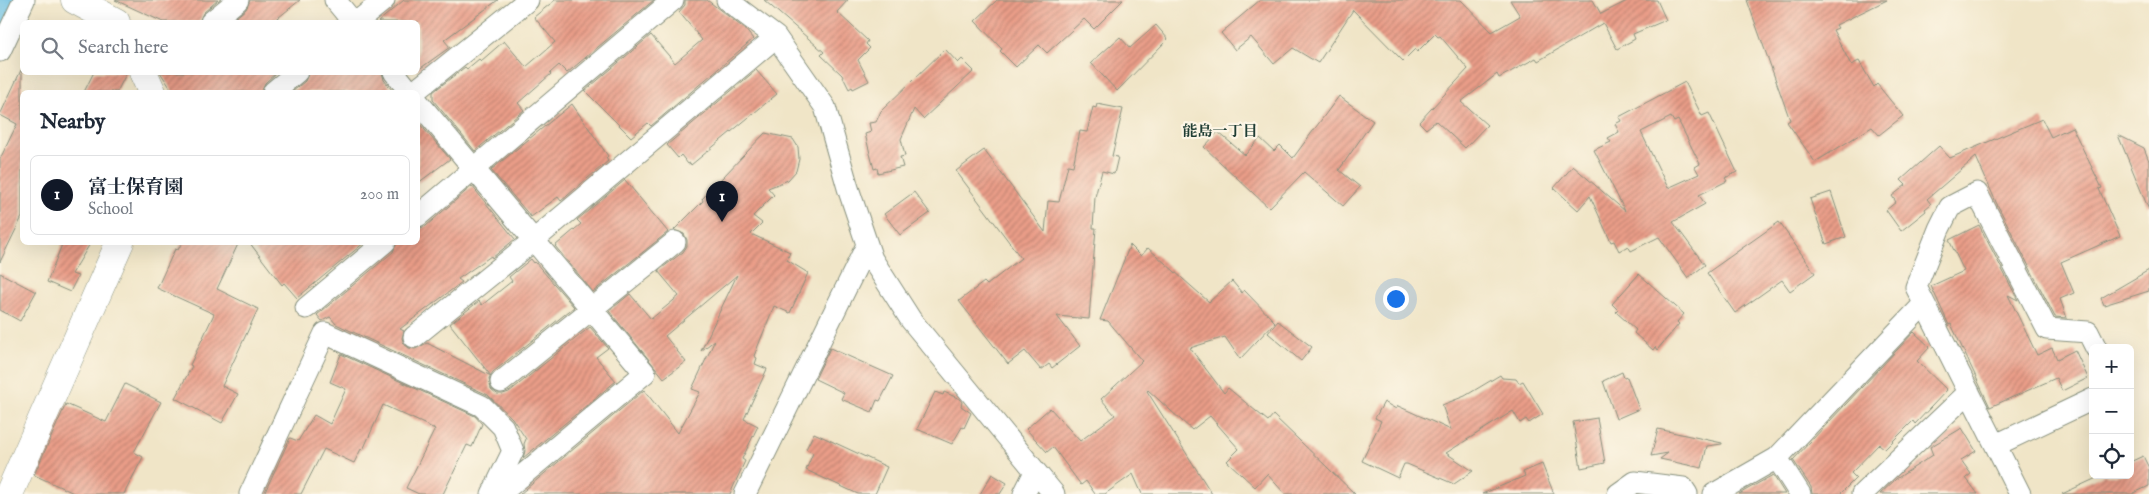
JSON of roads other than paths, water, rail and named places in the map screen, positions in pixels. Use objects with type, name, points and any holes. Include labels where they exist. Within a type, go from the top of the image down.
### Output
[{"type":"street","points":[[0,51],[24,0]]},
{"type":"street","points":[[75,0],[112,20]]},
{"type":"street","points":[[213,20],[238,0]]},
{"type":"street","points":[[335,0],[353,20]]},
{"type":"street","points":[[358,20],[384,0]]},
{"type":"street","points":[[416,90],[528,0]]},
{"type":"street","points":[[420,214],[673,0]]},
{"type":"street","points":[[727,0],[776,37],[826,107],[848,188],[872,259],[911,320],[1054,494]]},
{"type":"street","points":[[414,337],[534,240],[776,37]]},
{"type":"street","points":[[275,90],[293,75]]},
{"type":"street","points":[[396,75],[408,90]]},
{"type":"street","points":[[420,104],[645,373],[500,494]]},
{"type":"street","points":[[2020,494],[1916,287],[1939,229],[1950,207],[1977,193],[2047,329],[2088,332],[2094,344]]},
{"type":"street","points":[[501,382],[675,242]]},
{"type":"street","points":[[13,489],[119,245]]},
{"type":"street","points":[[306,308],[381,245]]},
{"type":"street","points":[[745,494],[867,245]]},
{"type":"street","points":[[1714,494],[1777,458],[1924,304]]},
{"type":"street","points":[[250,494],[325,334],[482,406],[503,427],[512,451],[492,494]]},
{"type":"street","points":[[1862,494],[1969,392]]},
{"type":"street","points":[[1996,445],[2089,401]]},
{"type":"street","points":[[1777,458],[1800,494]]},
{"type":"street","points":[[1024,494],[1035,472]]},
{"type":"street","points":[[1618,494],[1635,482],[1683,488],[1687,494]]},
{"type":"waterway","points":[[0,9],[4,0]]},
{"type":"place","name":"富士保育園","points":[[722,222]]},
{"type":"district","name":"能島一丁目","points":[[1220,131]]}]
